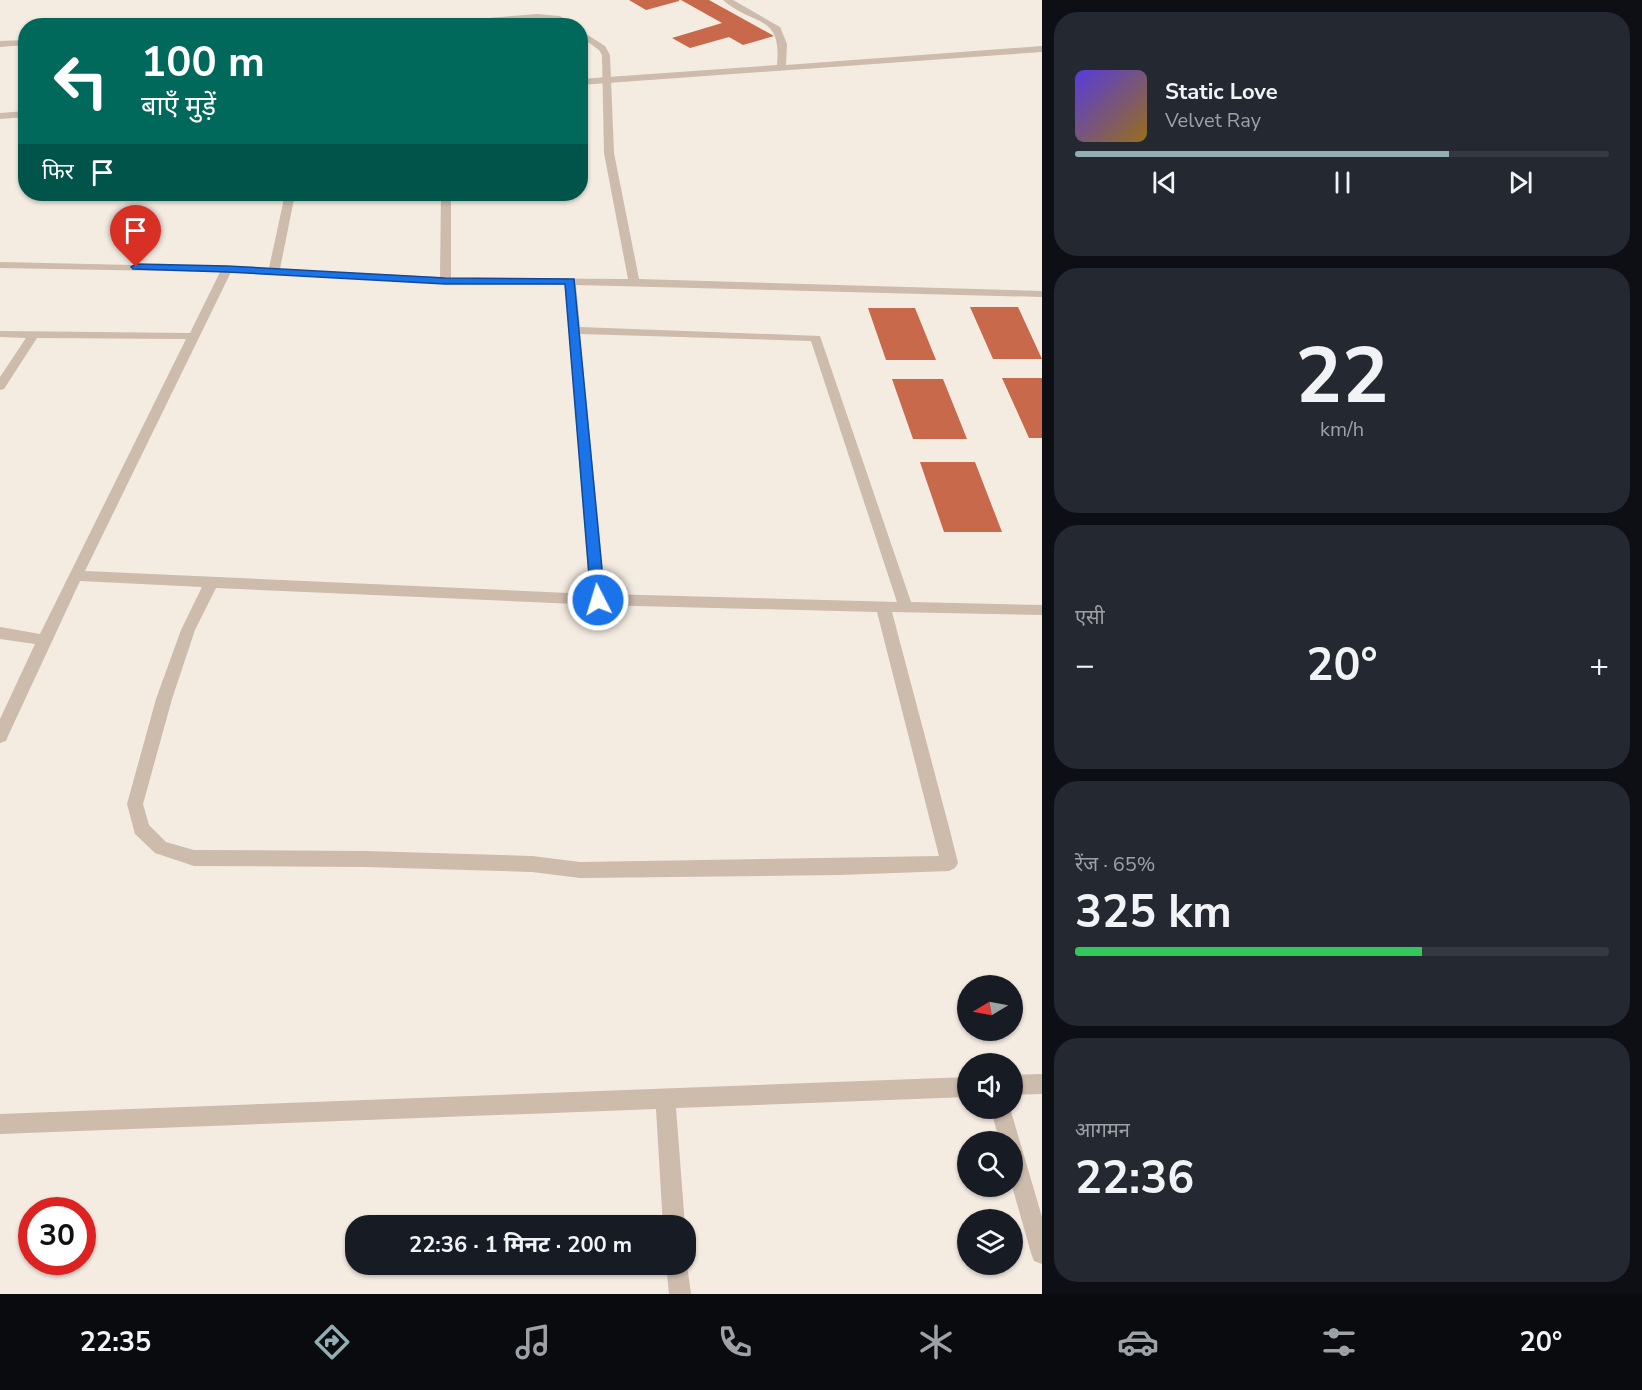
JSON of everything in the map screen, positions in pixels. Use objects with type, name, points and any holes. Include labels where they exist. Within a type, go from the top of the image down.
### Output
[{"type":"street","points":[[727,0],[777,28],[783,44],[781,68]]},
{"type":"street","points":[[515,18],[537,16],[557,18]]},
{"type":"street","points":[[588,38],[602,48],[606,55],[609,153],[634,282]]},
{"type":"street","points":[[0,44],[18,43]]},
{"type":"street","points":[[588,81],[1042,49]]},
{"type":"street","points":[[0,116],[18,115]]},
{"type":"street","points":[[274,271],[289,201]]},
{"type":"street","points":[[445,281],[446,201]]},
{"type":"street","points":[[0,265],[227,269],[445,281],[634,282],[1042,294]]},
{"type":"street","points":[[0,736],[75,576],[227,269]]},
{"type":"street","points":[[570,281],[598,600]]},
{"type":"street","points":[[573,330],[816,338],[906,608]]},
{"type":"street","points":[[0,334],[192,336]]},
{"type":"street","points":[[0,386],[34,334]]},
{"type":"street","points":[[75,576],[598,600],[1042,610]]},
{"type":"street","points":[[212,582],[188,630],[164,699],[135,804],[141,829],[161,848],[194,858],[365,859],[532,864],[580,870],[840,867],[949,863],[934,797],[918,746],[883,607]]},
{"type":"street","points":[[0,633],[44,640]]},
{"type":"street","points":[[1023,1085],[1042,1084]]},
{"type":"street","points":[[0,1124],[957,1087]]},
{"type":"street","points":[[665,1098],[673,1215]]},
{"type":"street","points":[[1023,1188],[1042,1253]]},
{"type":"street","points":[[678,1275],[680,1294]]},
{"type":"building","points":[[629,0],[679,0],[679,1],[646,10]]},
{"type":"building","points":[[681,0],[709,0],[774,36],[743,45],[729,37],[690,48],[672,38],[722,23]]},
{"type":"building","points":[[970,307],[1018,307],[1042,359],[993,359]]},
{"type":"building","points":[[868,308],[915,308],[936,360],[886,360]]},
{"type":"building","points":[[1002,378],[1042,378],[1042,438],[1029,438]]},
{"type":"building","points":[[892,379],[943,379],[967,439],[913,439]]},
{"type":"building","points":[[920,462],[975,462],[1002,532],[944,532]]},
{"type":"route","points":[[136,267],[227,269],[445,281],[570,281],[598,600]]}]
